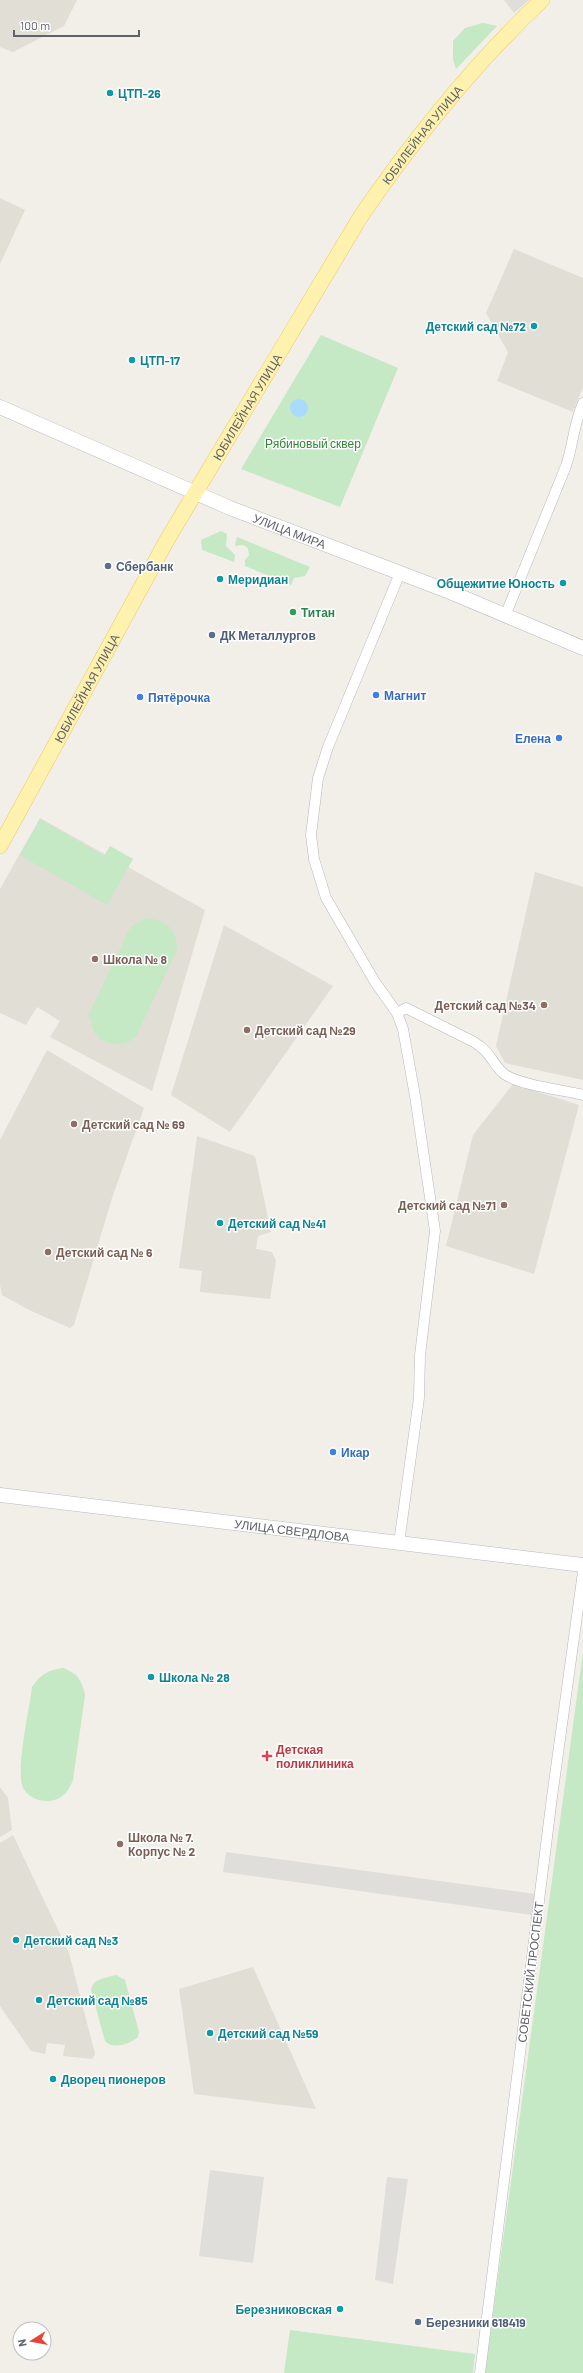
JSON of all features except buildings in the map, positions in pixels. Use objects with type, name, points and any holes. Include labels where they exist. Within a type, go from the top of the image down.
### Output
[{"type":"main road","name":"ЮБИЛЕЙНАЯ УЛИЦА","points":[[0,846],[195,493],[336,256],[392,171],[458,88],[517,23],[542,0]]},
{"type":"main road","name":"УЛИЦА МИРА","points":[[0,407],[195,493],[400,573],[583,648]]},
{"type":"main road","name":"УЛИЦА СВЕРДЛОВА","points":[[0,1495],[583,1565]]},
{"type":"street","points":[[505,616],[566,466],[571,451],[576,419],[583,403]]},
{"type":"street","points":[[399,1543],[419,1398],[420,1355],[435,1231],[415,1096],[403,1029],[397,1013],[375,982],[326,898],[315,866],[311,835],[318,778],[328,747],[400,573]]},
{"type":"street","points":[[397,1013],[406,1008],[474,1042],[485,1049],[503,1073],[515,1079],[583,1095]]},
{"type":"street","name":"СОВЕТСКИЙ ПРОСПЕКТ","points":[[480,2373],[553,1790],[583,1572]]},
{"type":"shaded area","points":[[0,0],[77,0],[64,26],[13,52],[0,47]]},
{"type":"shaded area","points":[[504,0],[529,0],[514,13]]},
{"type":"shaded area","points":[[0,198],[25,210],[0,264]]},
{"type":"shaded area","points":[[514,249],[583,278],[583,387],[573,412],[497,381],[508,352],[486,313]]},
{"type":"shaded area","name":"Школа № 8","points":[[40,818],[205,910],[152,1091],[50,1037],[60,1021],[37,1007],[26,1025],[0,1013],[0,889]]},
{"type":"shaded area","name":"Детский сад №34","points":[[535,872],[583,887],[583,1080],[505,1063],[496,1046]]},
{"type":"shaded area","name":"Детский сад №29","points":[[224,925],[333,986],[230,1132],[171,1095]]},
{"type":"shaded area","name":"Детский сад № 69","points":[[47,1050],[144,1108],[112,1198],[74,1325],[70,1328],[29,1310],[2,1295],[0,1285],[0,1140]]},
{"type":"shaded area","name":"Детский сад №71","points":[[513,1084],[579,1105],[534,1274],[446,1246],[473,1135]]},
{"type":"shaded area","points":[[197,1136],[255,1156],[271,1232],[258,1236],[256,1249],[272,1252],[276,1261],[270,1299],[200,1292],[202,1271],[179,1268]]},
{"type":"shaded area","points":[[0,1787],[8,1798],[12,1830],[0,1837]]},
{"type":"shaded area","points":[[13,1835],[69,1953],[95,2054],[92,2059],[63,2056],[65,2045],[47,2043],[45,2054],[31,2051],[0,2006],[0,1843]]},
{"type":"shaded area","points":[[226,1852],[535,1894],[532,1915],[223,1872]]},
{"type":"shaded area","points":[[253,1967],[316,2109],[194,2094],[179,1989]]},
{"type":"shaded area","points":[[210,2170],[264,2177],[253,2263],[199,2256]]},
{"type":"shaded area","points":[[387,2177],[408,2179],[393,2284],[375,2280]]},
{"type":"green space","points":[[483,23],[497,26],[456,69],[453,59],[453,41],[465,28]]},
{"type":"green space","name":"Рябиновый сквер","points":[[321,335],[398,368],[340,507],[241,469]]},
{"type":"green space","points":[[221,531],[227,534],[226,546],[235,555],[234,562],[202,550],[201,540]]},
{"type":"green space","points":[[237,537],[310,567],[305,576],[294,578],[291,585],[245,566],[245,560],[249,555],[248,548],[243,545],[235,546]]},
{"type":"green space","points":[[40,819],[104,856],[110,846],[133,859],[107,905],[20,855]]},
{"type":"green space","points":[[147,918],[160,921],[170,928],[177,943],[177,950],[136,1036],[128,1042],[119,1044],[109,1043],[100,1039],[94,1032],[89,1014],[130,928]]},
{"type":"green space","points":[[583,1652],[583,2373],[485,2373]]},
{"type":"green space","points":[[63,1668],[72,1672],[78,1678],[85,1695],[73,1780],[64,1795],[58,1799],[45,1801],[33,1798],[26,1792],[22,1785],[22,1750],[32,1687],[45,1673]]},
{"type":"green space","points":[[116,1975],[125,1980],[139,2032],[138,2037],[135,2040],[117,2046],[108,2044],[105,2041],[91,1990],[94,1983],[97,1981]]},
{"type":"green space","points":[[290,2330],[475,2354],[473,2373],[284,2373]]},
{"type":"water","points":[[299,399],[305,402],[308,408],[305,414],[299,417],[293,414],[290,408],[293,402]]},
{"type":"place","name":"ЦТП-26","points":[[110,93]]},
{"type":"place","name":"Детский сад №72","points":[[534,326]]},
{"type":"place","name":"ЦТП-17","points":[[132,360]]},
{"type":"place","name":"Сбербанк","points":[[108,566]]},
{"type":"place","name":"Меридиан","points":[[220,579]]},
{"type":"place","name":"Общежитие Юность","points":[[563,583]]},
{"type":"place","name":"Титан","points":[[293,612]]},
{"type":"place","name":"ДК Металлургов","points":[[212,635]]},
{"type":"place","name":"Магнит","points":[[376,695]]},
{"type":"place","name":"Пятёрочка","points":[[140,697]]},
{"type":"place","name":"Елена","points":[[559,738]]},
{"type":"place","name":"Школа № 8","points":[[95,959]]},
{"type":"place","name":"Детский сад №34","points":[[544,1005]]},
{"type":"place","name":"Детский сад №29","points":[[247,1030]]},
{"type":"place","name":"Детский сад № 69","points":[[74,1124]]},
{"type":"place","name":"Детский сад №71","points":[[504,1205]]},
{"type":"place","name":"Детский сад №41","points":[[220,1223]]},
{"type":"place","name":"Детский сад № 6","points":[[48,1252]]},
{"type":"place","name":"Икар","points":[[333,1452]]},
{"type":"place","name":"Школа № 28","points":[[151,1677]]},
{"type":"place","name":"Детская поликлиника","points":[[267,1756]]},
{"type":"place","name":"Школа № 7. Корпус № 2","points":[[120,1844]]},
{"type":"place","name":"Детский сад №3","points":[[16,1940]]},
{"type":"place","name":"Детский сад №85","points":[[39,2000]]},
{"type":"place","name":"Детский сад №59","points":[[210,2033]]},
{"type":"place","name":"Дворец пионеров","points":[[53,2079]]},
{"type":"place","name":"Березниковская","points":[[340,2309]]},
{"type":"place","name":"Березники 618419","points":[[418,2322]]}]
